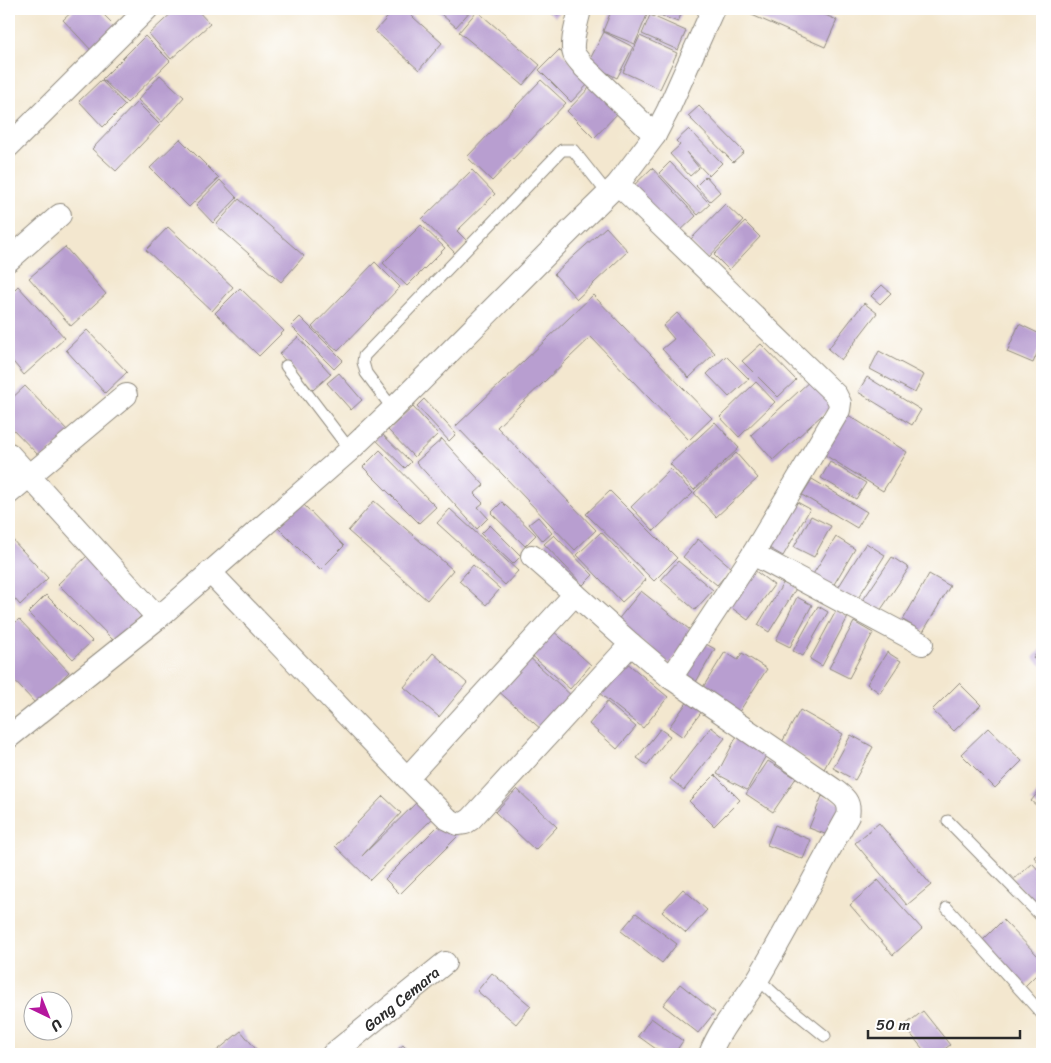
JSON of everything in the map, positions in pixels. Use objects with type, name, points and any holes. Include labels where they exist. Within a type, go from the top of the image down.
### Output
[{"type":"street","points":[[9,146],[147,9]]},
{"type":"street","points":[[580,9],[572,48],[575,55],[655,135]]},
{"type":"street","points":[[9,737],[158,618],[350,450],[613,189],[655,135],[713,9]]},
{"type":"street","points":[[613,189],[836,395],[840,403],[839,410],[753,554],[672,678]]},
{"type":"street","points":[[9,260],[60,216]]},
{"type":"street","points":[[9,493],[126,395]]},
{"type":"street","points":[[9,454],[158,618]]},
{"type":"street","points":[[753,554],[922,644]]},
{"type":"street","points":[[532,556],[672,678],[833,789],[848,803],[848,816],[758,979],[727,1021],[710,1054]]},
{"type":"street","points":[[210,572],[407,778],[448,819],[458,824],[465,823],[471,819],[631,644]]},
{"type":"street","points":[[407,778],[575,594]]},
{"type":"street","name":"Gang Cemara","points":[[333,1054],[446,963]]},
{"type":"lane","points":[[393,409],[366,373],[363,362],[364,356],[562,150],[573,150],[613,189]]},
{"type":"lane","points":[[286,366],[350,450]]},
{"type":"lane","points":[[948,821],[1042,917]]},
{"type":"lane","points":[[947,908],[1042,1014]]},
{"type":"lane","points":[[758,979],[825,1036]]},
{"type":"building","points":[[75,9],[98,9],[117,28],[92,51],[63,20]]},
{"type":"building","points":[[176,9],[196,9],[210,24],[171,59],[149,34]]},
{"type":"building","points":[[395,9],[404,9],[442,43],[419,70],[375,31]]},
{"type":"building","points":[[435,9],[472,9],[456,27]]},
{"type":"building","points":[[546,9],[563,9],[555,17]]},
{"type":"building","points":[[612,9],[649,10],[635,44],[603,31]]},
{"type":"building","points":[[652,9],[683,9],[678,22],[651,12]]},
{"type":"building","points":[[746,9],[811,9],[837,20],[825,47],[745,12]]},
{"type":"building","points":[[477,11],[540,65],[523,85],[459,32]]},
{"type":"building","points":[[650,15],[686,31],[678,50],[642,34]]},
{"type":"building","points":[[604,32],[633,47],[617,78],[588,63]]},
{"type":"building","points":[[145,36],[170,61],[127,103],[102,79]]},
{"type":"building","points":[[640,36],[677,53],[660,89],[623,72]]},
{"type":"building","points":[[559,50],[590,82],[571,102],[539,70]]},
{"type":"building","points":[[160,75],[184,97],[162,122],[138,100]]},
{"type":"building","points":[[101,80],[125,105],[103,127],[79,101]]},
{"type":"building","points":[[541,80],[566,103],[492,181],[467,157]]},
{"type":"building","points":[[593,84],[620,111],[594,138],[567,111]]},
{"type":"building","points":[[137,102],[160,125],[116,171],[92,149]]},
{"type":"building","points":[[699,106],[744,152],[733,162],[688,116]]},
{"type":"building","points":[[689,129],[722,163],[709,176],[686,152],[699,168],[690,176],[670,154],[680,145],[676,141]]},
{"type":"building","points":[[180,139],[219,178],[189,207],[150,168]]},
{"type":"building","points":[[670,162],[710,204],[698,215],[659,173]]},
{"type":"building","points":[[652,168],[696,216],[677,234],[632,187]]},
{"type":"building","points":[[472,170],[495,194],[457,231],[467,241],[455,253],[422,219]]},
{"type":"building","points":[[706,176],[720,192],[710,201],[696,186]]},
{"type":"building","points":[[220,180],[237,198],[213,223],[196,205]]},
{"type":"building","points":[[239,199],[304,256],[281,282],[216,225]]},
{"type":"building","points":[[725,204],[743,221],[707,259],[689,241]]},
{"type":"building","points":[[745,222],[760,237],[729,270],[714,255]]},
{"type":"building","points":[[421,225],[445,248],[407,286],[383,263]]},
{"type":"building","points":[[168,227],[233,287],[212,311],[146,250]]},
{"type":"building","points":[[606,227],[628,251],[577,299],[554,274]]},
{"type":"building","points":[[65,247],[106,294],[71,326],[29,278]]},
{"type":"building","points":[[375,262],[400,287],[338,351],[312,327]]},
{"type":"building","points":[[882,285],[891,293],[880,304],[871,296]]},
{"type":"building","points":[[18,286],[65,338],[24,375],[9,357],[9,295]]},
{"type":"building","points":[[240,288],[284,331],[259,356],[215,313]]},
{"type":"building","points":[[593,295],[712,418],[689,440],[591,337],[497,427],[596,530],[575,550],[456,426]]},
{"type":"building","points":[[864,303],[877,313],[841,360],[828,349]]},
{"type":"building","points":[[677,313],[715,353],[689,378],[662,349],[674,339],[663,326]]},
{"type":"building","points":[[300,317],[343,360],[334,369],[291,326]]},
{"type":"building","points":[[1019,324],[1042,335],[1042,342],[1033,363],[1007,352]]},
{"type":"building","points":[[87,330],[127,372],[105,393],[66,350]]},
{"type":"building","points":[[298,337],[331,374],[313,390],[279,354]]},
{"type":"building","points":[[761,344],[796,380],[778,397],[742,361]]},
{"type":"building","points":[[879,351],[924,375],[915,393],[870,369]]},
{"type":"building","points":[[726,356],[749,379],[729,397],[707,374]]},
{"type":"building","points":[[339,373],[362,400],[351,410],[327,383]]},
{"type":"building","points":[[867,377],[921,410],[912,425],[858,392]]},
{"type":"building","points":[[811,380],[834,404],[773,460],[751,435]]},
{"type":"building","points":[[756,382],[775,402],[739,437],[720,417]]},
{"type":"building","points":[[25,386],[70,433],[42,459],[9,425],[9,401]]},
{"type":"building","points":[[424,399],[456,434],[449,441],[417,406]]},
{"type":"building","points":[[413,407],[438,434],[414,457],[388,430]]},
{"type":"building","points":[[845,413],[907,452],[883,491],[820,452]]},
{"type":"building","points":[[715,422],[739,448],[694,490],[670,464]]},
{"type":"building","points":[[380,432],[411,462],[405,468],[374,438]]},
{"type":"building","points":[[442,439],[484,485],[474,494],[483,503],[478,507],[488,518],[477,529],[416,462]]},
{"type":"building","points":[[380,450],[436,507],[419,523],[363,467]]},
{"type":"building","points":[[736,453],[758,478],[716,517],[694,493]]},
{"type":"building","points":[[830,462],[866,483],[856,499],[821,478]]},
{"type":"building","points":[[670,469],[693,493],[654,531],[631,507]]},
{"type":"building","points":[[812,479],[867,512],[857,528],[802,495]]},
{"type":"building","points":[[610,491],[677,558],[654,581],[586,514]]},
{"type":"building","points":[[788,497],[810,509],[783,556],[762,544]]},
{"type":"building","points":[[374,501],[453,570],[427,600],[348,531]]},
{"type":"building","points":[[502,502],[536,535],[525,546],[491,513]]},
{"type":"building","points":[[302,503],[344,546],[320,570],[277,527]]},
{"type":"building","points":[[450,509],[518,571],[505,585],[437,523]]},
{"type":"building","points":[[811,516],[831,526],[814,557],[794,547]]},
{"type":"building","points":[[538,517],[552,533],[543,541],[529,524]]},
{"type":"building","points":[[490,525],[521,556],[513,564],[481,534]]},
{"type":"building","points":[[601,532],[646,580],[622,602],[577,555]]},
{"type":"building","points":[[554,535],[593,575],[583,585],[544,544]]},
{"type":"building","points":[[9,536],[48,578],[20,605],[9,592]]},
{"type":"building","points":[[836,537],[855,549],[830,591],[810,579]]},
{"type":"building","points":[[698,539],[732,568],[717,585],[683,557]]},
{"type":"building","points":[[866,543],[885,555],[855,603],[836,591]]},
{"type":"building","points":[[89,554],[145,612],[115,642],[58,584]]},
{"type":"building","points":[[892,557],[909,568],[876,617],[859,606]]},
{"type":"building","points":[[678,561],[713,590],[695,610],[661,580]]},
{"type":"building","points":[[473,565],[500,589],[486,605],[459,581]]},
{"type":"building","points":[[754,570],[774,585],[748,620],[728,605]]},
{"type":"building","points":[[929,574],[950,586],[923,632],[903,620]]},
{"type":"building","points":[[785,580],[797,587],[769,632],[758,625]]},
{"type":"building","points":[[641,591],[694,633],[670,664],[616,622]]},
{"type":"building","points":[[46,595],[92,641],[73,659],[28,613]]},
{"type":"building","points":[[797,597],[812,605],[790,647],[776,640]]},
{"type":"building","points":[[818,606],[828,612],[803,656],[793,651]]},
{"type":"building","points":[[836,611],[848,617],[822,666],[810,659]]},
{"type":"building","points":[[19,619],[69,672],[36,704],[9,675],[9,629]]},
{"type":"building","points":[[854,622],[873,633],[849,678],[829,668]]},
{"type":"building","points":[[551,629],[591,665],[570,689],[529,653]]},
{"type":"building","points":[[697,639],[715,649],[696,682],[678,671]]},
{"type":"building","points":[[1042,647],[1042,666],[1033,658]]},
{"type":"building","points":[[725,652],[738,660],[742,653],[767,669],[737,715],[700,692]]},
{"type":"building","points":[[887,652],[901,661],[880,693],[867,684]]},
{"type":"building","points":[[433,653],[467,683],[439,717],[404,687]]},
{"type":"building","points":[[527,655],[573,697],[543,731],[496,689]]},
{"type":"building","points":[[620,657],[668,697],[643,728],[594,689]]},
{"type":"building","points":[[959,683],[981,705],[954,731],[932,710]]},
{"type":"building","points":[[691,697],[705,707],[683,737],[669,727]]},
{"type":"building","points":[[607,702],[636,727],[617,749],[589,724]]},
{"type":"building","points":[[800,710],[843,734],[824,769],[781,744]]},
{"type":"building","points":[[711,727],[725,738],[684,790],[670,779]]},
{"type":"building","points":[[988,728],[1022,761],[995,788],[961,754]]},
{"type":"building","points":[[660,729],[670,736],[647,765],[637,758]]},
{"type":"building","points":[[738,734],[769,750],[747,790],[717,774]]},
{"type":"building","points":[[851,735],[873,747],[855,780],[833,768]]},
{"type":"building","points":[[768,761],[796,778],[773,812],[746,794]]},
{"type":"building","points":[[715,775],[740,800],[714,826],[689,801]]},
{"type":"building","points":[[1042,787],[1042,810],[1031,801]]},
{"type":"building","points":[[517,789],[557,827],[535,850],[495,812]]},
{"type":"building","points":[[383,796],[401,813],[362,856],[419,800],[435,816],[370,880],[335,846]]},
{"type":"building","points":[[822,796],[843,805],[830,836],[809,828]]},
{"type":"building","points":[[443,821],[458,836],[400,894],[385,879]]},
{"type":"building","points":[[879,823],[931,885],[907,905],[855,843]]},
{"type":"building","points":[[775,825],[811,840],[803,859],[767,845]]},
{"type":"building","points":[[1042,850],[1042,867],[1034,857]]},
{"type":"building","points":[[1032,863],[1042,874],[1042,912],[1013,880]]},
{"type":"building","points":[[878,880],[922,929],[893,955],[850,905]]},
{"type":"building","points":[[683,889],[707,910],[686,933],[662,912]]},
{"type":"building","points":[[636,913],[677,944],[662,963],[621,931]]},
{"type":"building","points":[[1003,920],[1042,960],[1042,969],[1024,987],[980,943]]},
{"type":"building","points":[[492,973],[531,1006],[516,1024],[477,991]]},
{"type":"building","points":[[680,984],[715,1012],[698,1033],[663,1005]]},
{"type":"building","points":[[923,1011],[950,1045],[938,1054],[927,1054],[904,1026]]},
{"type":"building","points":[[651,1018],[683,1041],[674,1054],[663,1054],[638,1036]]},
{"type":"building","points":[[241,1031],[260,1054],[213,1054]]},
{"type":"building","points":[[403,1045],[411,1054],[392,1054]]}]
